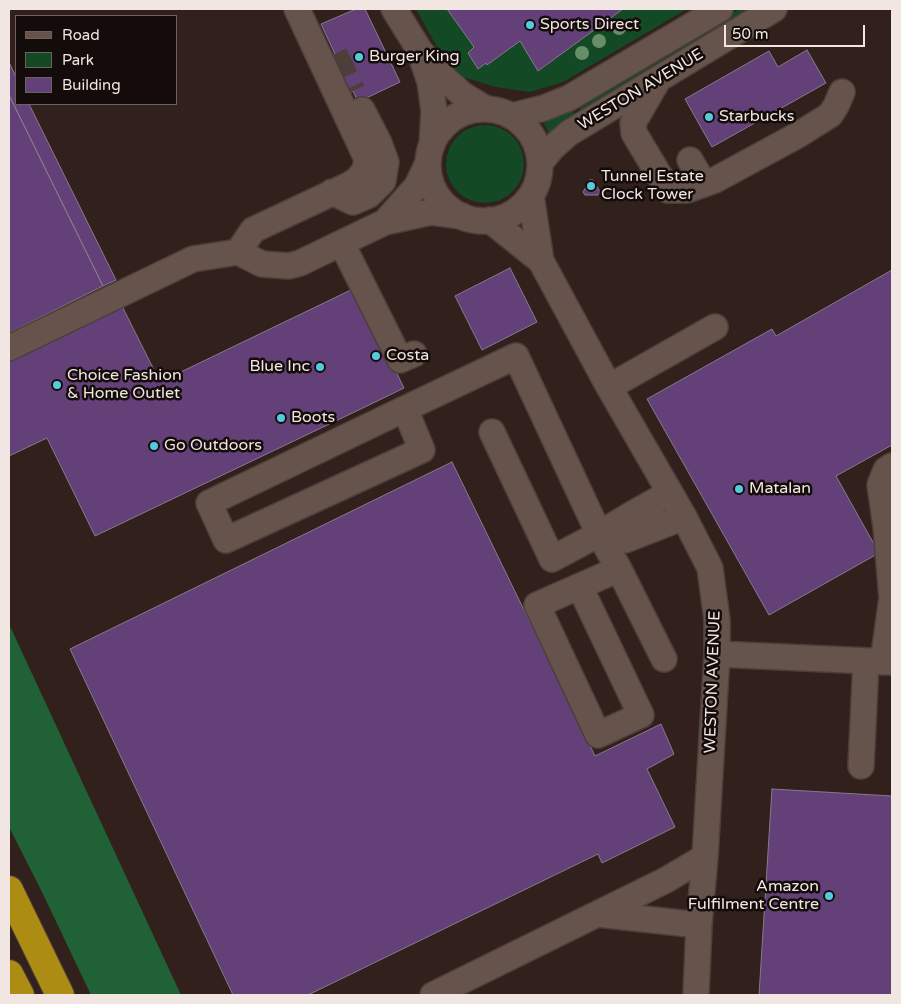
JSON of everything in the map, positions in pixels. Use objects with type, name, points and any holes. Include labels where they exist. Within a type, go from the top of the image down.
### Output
[{"type":"highway","points":[[9,890],[60,995]]},
{"type":"highway","points":[[9,974],[20,995]]},
{"type":"street","points":[[238,252],[254,230],[358,179],[365,170],[367,159],[297,9]]},
{"type":"street","points":[[312,9],[335,54]]},
{"type":"street","points":[[394,9],[420,51],[441,75],[463,95],[486,109]]},
{"type":"street","name":"WESTON AVENUE","points":[[512,116],[544,108],[569,98],[720,9]]},
{"type":"street","name":"WESTON AVENUE","points":[[540,163],[552,148],[569,133],[774,9]]},
{"type":"street","points":[[420,51],[430,82],[434,111],[430,154],[431,183],[438,196],[448,207],[462,216]]},
{"type":"street","points":[[658,80],[633,123],[634,133],[668,190],[687,190],[715,180],[820,121],[830,115],[842,92]]},
{"type":"street","points":[[332,192],[353,202],[369,195],[383,181],[386,162],[379,143],[353,91]]},
{"type":"street","points":[[9,348],[193,259],[238,252],[262,264],[289,266],[342,244],[385,222],[431,212],[462,216],[473,220],[503,218],[514,212],[531,196],[539,178],[540,163],[537,147],[531,134],[521,122],[512,116],[496,110],[471,111],[457,116],[444,127],[417,186],[385,222]]},
{"type":"street","points":[[690,160],[704,184]]},
{"type":"street","name":"WESTON AVENUE","points":[[531,196],[540,261],[609,387],[684,517],[710,568],[717,620],[717,654],[696,995]]},
{"type":"street","name":"WESTON AVENUE","points":[[490,220],[540,261]]},
{"type":"street","points":[[342,244],[387,316],[400,360],[414,354]]},
{"type":"street","points":[[609,387],[715,327]]},
{"type":"street","points":[[405,409],[422,450],[226,540],[209,503],[405,409],[516,356],[599,534],[619,569],[664,659]]},
{"type":"street","points":[[492,432],[552,559],[670,493]]},
{"type":"street","points":[[861,766],[892,598],[886,526],[880,485],[886,470],[892,466]]},
{"type":"street","points":[[599,534],[625,540],[684,517]]},
{"type":"street","points":[[580,587],[641,715],[598,734],[537,605],[619,569]]},
{"type":"street","points":[[717,654],[881,662]]},
{"type":"street","points":[[433,995],[666,880],[706,857]]},
{"type":"street","points":[[597,914],[699,925]]},
{"type":"green space","points":[[416,9],[447,9],[474,47],[468,53],[478,69],[486,63],[488,65],[520,41],[539,71],[623,9],[687,9],[563,82],[530,92],[496,87],[463,77],[442,56]]},
{"type":"green space","points":[[739,9],[755,9],[581,112],[577,105]]},
{"type":"green space","points":[[571,108],[575,115],[549,134],[542,121]]},
{"type":"green space","points":[[485,125],[500,128],[512,137],[521,149],[524,164],[521,179],[512,191],[500,200],[485,203],[470,200],[458,191],[449,179],[446,164],[449,149],[458,137],[470,128]]},
{"type":"green space","points":[[9,624],[181,995],[91,995],[9,827]]},
{"type":"building","name":"Burger King","points":[[356,9],[365,9],[400,82],[358,102],[353,91],[343,96],[325,59],[335,54],[321,24]]},
{"type":"building","name":"Sports Direct","points":[[447,9],[623,9],[538,71],[520,41],[487,65],[486,63],[478,69],[468,53],[474,47]]},
{"type":"building","points":[[807,50],[826,83],[712,147],[685,99],[769,51],[778,67]]},
{"type":"building","points":[[9,62],[15,75],[15,105],[29,105],[116,280],[103,286],[9,95]]},
{"type":"building","points":[[9,95],[103,286],[9,333]]},
{"type":"building","name":"Tunnel Estate Clock Tower","points":[[590,180],[593,180],[600,192],[598,195],[585,195],[583,192]]},
{"type":"building","points":[[510,268],[537,322],[482,350],[455,296]]},
{"type":"building","points":[[892,270],[892,445],[836,476],[879,553],[769,615],[647,399],[772,329],[776,336]]},
{"type":"building","points":[[355,288],[404,388],[367,406],[95,536],[47,438],[9,456],[9,360],[122,306],[160,382]]},
{"type":"building","points":[[452,462],[595,756],[661,724],[674,754],[647,769],[675,827],[602,863],[598,854],[308,995],[233,995],[70,649]]},
{"type":"building","name":"Amazon Fulfilment Centre","points":[[772,789],[892,796],[892,995],[759,995]]},
{"type":"tunnel","points":[[335,54],[353,91]]},
{"type":"place","name":"Sports Direct","points":[[530,25]]},
{"type":"place","name":"Burger King","points":[[359,57]]},
{"type":"place","name":"Starbucks","points":[[709,117]]},
{"type":"place","name":"Tunnel Estate Clock Tower","points":[[591,186]]},
{"type":"place","name":"Costa","points":[[376,356]]},
{"type":"place","name":"Blue Inc","points":[[320,367]]},
{"type":"place","name":"Choice Fashion & Home Outlet","points":[[57,385]]},
{"type":"place","name":"Boots","points":[[281,418]]},
{"type":"place","name":"Go Outdoors","points":[[154,446]]},
{"type":"place","name":"Matalan","points":[[739,489]]},
{"type":"place","name":"Amazon Fulfilment Centre","points":[[829,896]]}]
